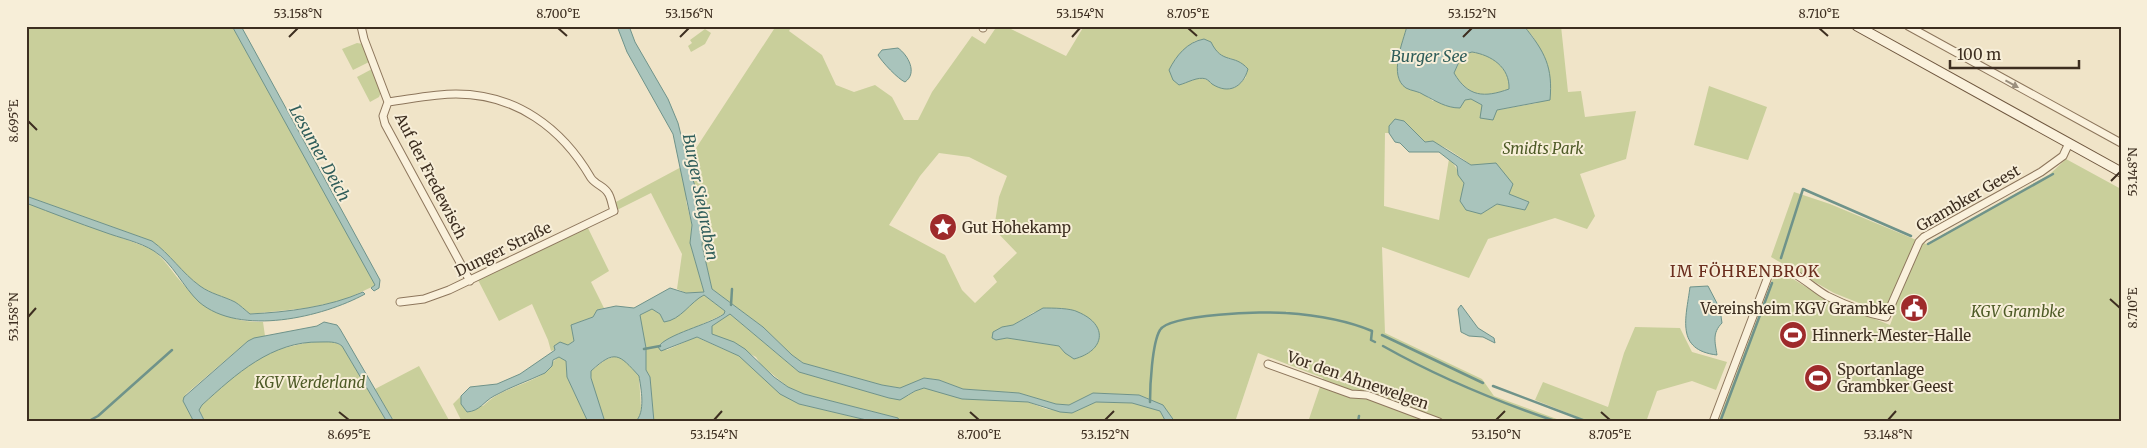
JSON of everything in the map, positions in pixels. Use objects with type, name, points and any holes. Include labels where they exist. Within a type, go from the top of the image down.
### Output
[{"type":"main road","points":[[1857,26],[2121,172]]},
{"type":"street","name":"Auf der Fredewisch","points":[[361,26],[364,39],[388,102],[382,116],[385,124],[470,281]]},
{"type":"street","points":[[1908,26],[2121,143]]},
{"type":"street","name":"Dunger Straße","points":[[388,102],[444,94],[465,94],[493,98],[515,106],[541,120],[566,141],[580,158],[595,183],[608,192],[614,211],[470,281],[424,300],[400,302]]},
{"type":"street","name":"Grambker Geest","points":[[1713,422],[1769,274],[1776,268],[1785,269],[1828,296],[1872,314],[1886,317],[1918,242],[2041,172],[2063,156],[2069,143]]},
{"type":"street","name":"Vor den Ahnewelgen","points":[[1268,364],[1351,394],[1367,395],[1439,422]]},
{"type":"green space","points":[[26,26],[232,26],[376,285],[344,300],[307,308],[250,314],[235,302],[200,286],[152,241],[26,196]]},
{"type":"green space","name":"Smidts Park","points":[[776,26],[792,26],[789,31],[822,55],[836,85],[854,92],[875,85],[892,97],[904,120],[918,120],[932,92],[972,36],[985,44],[997,26],[1005,26],[1066,56],[1084,26],[1407,26],[1398,62],[1398,78],[1406,88],[1422,93],[1433,101],[1471,99],[1497,110],[1537,103],[1534,38],[1524,26],[1561,26],[1568,92],[1581,91],[1585,117],[1636,111],[1626,159],[1580,174],[1595,216],[1587,229],[1555,218],[1488,239],[1469,278],[1382,247],[1385,333],[1482,379],[1494,396],[1565,422],[1308,422],[1323,378],[1258,353],[1235,422],[1173,421],[1166,409],[1152,400],[1139,395],[1093,393],[1069,405],[1056,404],[1019,393],[963,389],[939,380],[924,378],[901,388],[882,385],[803,363],[763,327],[712,289],[702,245],[705,216],[690,171],[686,201],[692,225],[690,243],[704,292],[686,293],[677,289],[682,254],[651,193],[617,210],[614,203],[685,165]],"holes":[[[1204,39],[1222,57],[1233,59],[1246,77],[1239,85],[1227,89],[1205,79],[1197,78],[1175,59],[1195,41]],[[1404,121],[1425,142],[1444,147],[1507,193],[1529,202],[1525,210],[1497,204],[1481,214],[1460,201],[1464,183],[1456,167],[1449,159],[1439,220],[1384,206],[1385,133],[1389,133]],[[939,153],[969,157],[1007,176],[999,197],[994,229],[1017,253],[993,276],[997,282],[975,303],[962,290],[945,255],[889,225],[920,176]],[[1060,308],[1076,311],[1065,353],[1059,346],[1007,338],[996,340],[992,338],[994,332],[1002,327],[1013,325],[1034,312]]]},
{"type":"green space","points":[[705,29],[711,33],[705,44],[691,52],[688,46],[692,43],[690,40]]},
{"type":"green space","points":[[357,43],[363,44],[369,62],[353,70],[342,49]]},
{"type":"green space","points":[[1472,52],[1493,59],[1503,68],[1509,81],[1509,89],[1485,94],[1471,91],[1465,87],[1454,73],[1462,55]]},
{"type":"green space","points":[[372,69],[381,92],[379,97],[370,102],[357,77]]},
{"type":"green space","points":[[1709,86],[1767,107],[1748,160],[1694,145]]},
{"type":"green space","name":"KGV Grambke","points":[[2066,159],[2121,189],[2121,422],[1718,422],[1772,280],[1777,274],[1785,274],[1827,300],[1890,325],[1895,312],[1874,309],[1834,293],[1771,257],[1794,192],[1830,204],[1926,244],[2050,174]]},
{"type":"green space","points":[[26,203],[149,248],[163,260],[191,293],[209,307],[229,317],[251,322],[263,322],[265,336],[248,341],[186,394],[183,401],[194,422],[26,422]]},
{"type":"green space","points":[[587,226],[609,271],[591,282],[604,308],[597,310],[593,317],[571,325],[574,341],[551,351],[532,304],[499,321],[478,280]]},
{"type":"green space","points":[[704,295],[725,311],[724,314],[659,344],[667,350],[696,337],[739,356],[799,404],[875,422],[654,422],[650,377],[646,370],[646,348],[639,315],[652,309],[660,314],[664,322],[687,309],[697,298]]},
{"type":"green space","points":[[730,314],[799,372],[889,398],[908,396],[924,388],[1028,402],[1046,409],[1072,413],[1096,402],[1132,403],[1160,411],[1166,422],[900,422],[898,418],[804,394],[788,387],[761,365],[756,357],[712,334],[712,326]]},
{"type":"green space","points":[[1635,327],[1680,328],[1692,352],[1727,362],[1716,390],[1692,381],[1657,391],[1646,422],[1590,422],[1535,400],[1543,382],[1608,407],[1624,353]]},
{"type":"green space","name":"KGV Werderland","points":[[314,341],[333,342],[342,346],[387,422],[205,422],[199,409],[237,373],[271,351]]},
{"type":"green space","points":[[615,356],[623,358],[639,376],[641,408],[639,419],[635,422],[605,422],[593,390],[591,371],[605,360]]},
{"type":"green space","points":[[559,357],[566,361],[567,377],[588,422],[462,422],[453,404],[461,396],[461,404],[483,406],[496,396],[543,374]]},
{"type":"green space","name":"KGV Werderland","points":[[419,366],[450,422],[394,422],[375,389]]},
{"type":"water","points":[[232,26],[241,26],[380,280],[379,288],[374,291],[371,288],[375,285]]},
{"type":"water","points":[[617,26],[629,26],[635,42],[668,99],[678,123],[690,171],[705,216],[702,245],[712,289],[763,327],[803,363],[882,385],[900,388],[924,378],[939,380],[963,389],[1019,393],[1056,404],[1069,405],[1093,393],[1139,395],[1163,405],[1175,422],[1166,422],[1160,411],[1132,403],[1096,402],[1072,413],[1060,412],[1028,402],[962,399],[924,388],[900,400],[889,398],[799,372],[730,314],[712,326],[712,334],[734,342],[745,349],[774,377],[788,387],[804,394],[898,418],[900,422],[875,422],[799,404],[780,394],[739,356],[697,337],[661,351],[658,347],[663,342],[724,314],[725,311],[704,295],[670,321],[664,322],[660,314],[652,309],[640,315],[646,348],[646,370],[650,377],[654,422],[635,422],[641,413],[642,407],[639,376],[626,363],[616,357],[606,359],[591,371],[591,378],[605,422],[588,422],[567,377],[566,361],[559,357],[553,360],[552,366],[545,373],[490,398],[478,408],[467,412],[461,404],[461,396],[470,387],[497,384],[520,374],[555,350],[554,346],[560,342],[568,345],[574,341],[571,325],[593,317],[597,310],[616,306],[634,308],[670,288],[686,293],[704,292],[690,243],[692,225],[673,134],[627,52]]},
{"type":"water","name":"Burger See","points":[[1407,26],[1524,26],[1546,60],[1551,88],[1550,100],[1497,110],[1493,120],[1480,118],[1482,105],[1471,99],[1465,100],[1460,108],[1455,108],[1441,104],[1406,88],[1398,76],[1397,67]],"holes":[[[1472,52],[1492,59],[1503,68],[1509,89],[1492,94],[1477,93],[1471,91],[1459,81],[1454,73],[1462,55]]]},
{"type":"water","points":[[1204,39],[1211,42],[1219,54],[1238,61],[1248,69],[1239,85],[1230,89],[1224,89],[1203,78],[1179,85],[1173,80],[1169,70],[1175,60],[1187,46]]},
{"type":"water","points":[[898,48],[910,64],[911,74],[905,82],[890,70],[878,55],[882,50]]},
{"type":"water","points":[[1395,119],[1404,121],[1425,142],[1433,141],[1471,165],[1496,163],[1513,184],[1509,194],[1529,202],[1525,210],[1497,204],[1481,214],[1466,210],[1460,201],[1464,183],[1458,175],[1457,166],[1439,152],[1409,152],[1400,143],[1395,142],[1389,133],[1389,126]]},
{"type":"water","points":[[26,196],[152,241],[200,286],[235,302],[250,314],[308,308],[363,292],[365,294],[327,310],[305,316],[282,320],[258,321],[236,319],[216,313],[199,302],[167,262],[154,251],[26,203]]},
{"type":"water","points":[[1708,286],[1720,309],[1722,323],[1715,334],[1717,355],[1694,347],[1686,331],[1690,287]]},
{"type":"water","points":[[1461,305],[1478,328],[1494,338],[1495,343],[1483,337],[1469,336],[1461,332],[1458,309]]},
{"type":"water","points":[[1043,308],[1071,310],[1088,317],[1099,330],[1097,344],[1092,350],[1074,359],[1059,346],[1007,338],[996,340],[992,338],[993,332],[1002,327],[1013,325]]},
{"type":"water","points":[[324,322],[337,325],[340,329],[394,422],[387,422],[342,346],[326,342],[303,343],[286,347],[256,362],[228,382],[202,405],[199,410],[205,422],[194,422],[183,401],[184,397],[248,341],[254,338],[317,326]]},
{"type":"waterway","points":[[1928,244],[2053,174]]},
{"type":"waterway","points":[[1781,258],[1803,189],[1911,236]]},
{"type":"waterway","points":[[1720,422],[1772,283]]},
{"type":"waterway","points":[[731,305],[732,289]]},
{"type":"waterway","points":[[1150,402],[1152,365],[1157,336],[1160,330],[1167,325],[1181,320],[1240,313],[1275,312],[1308,315],[1341,321],[1372,331],[1371,340],[1375,342]]},
{"type":"waterway","points":[[1382,335],[1483,383]]},
{"type":"waterway","points":[[644,349],[660,346]]},
{"type":"waterway","points":[[1383,346],[1469,388],[1558,422]]},
{"type":"waterway","points":[[87,422],[98,416],[172,350]]},
{"type":"waterway","points":[[1493,386],[1588,422]]},
{"type":"waterway","points":[[1358,422],[1359,416]]},
{"type":"place","name":"Gut Hohekamp","points":[[943,227]]},
{"type":"place","name":"Vereinsheim KGV Grambke","points":[[1914,308]]},
{"type":"place","name":"Hinnerk-Mester-Halle","points":[[1793,335]]},
{"type":"place","name":"Sportanlage Grambker Geest","points":[[1818,378]]},
{"type":"district","name":"IM FÖHRENBROK","points":[[1745,271]]},
{"type":"water label","name":"Lesumer Deich","points":[[320,153]]},
{"type":"water label","name":"Burger Sielgraben","points":[[701,197]]}]
